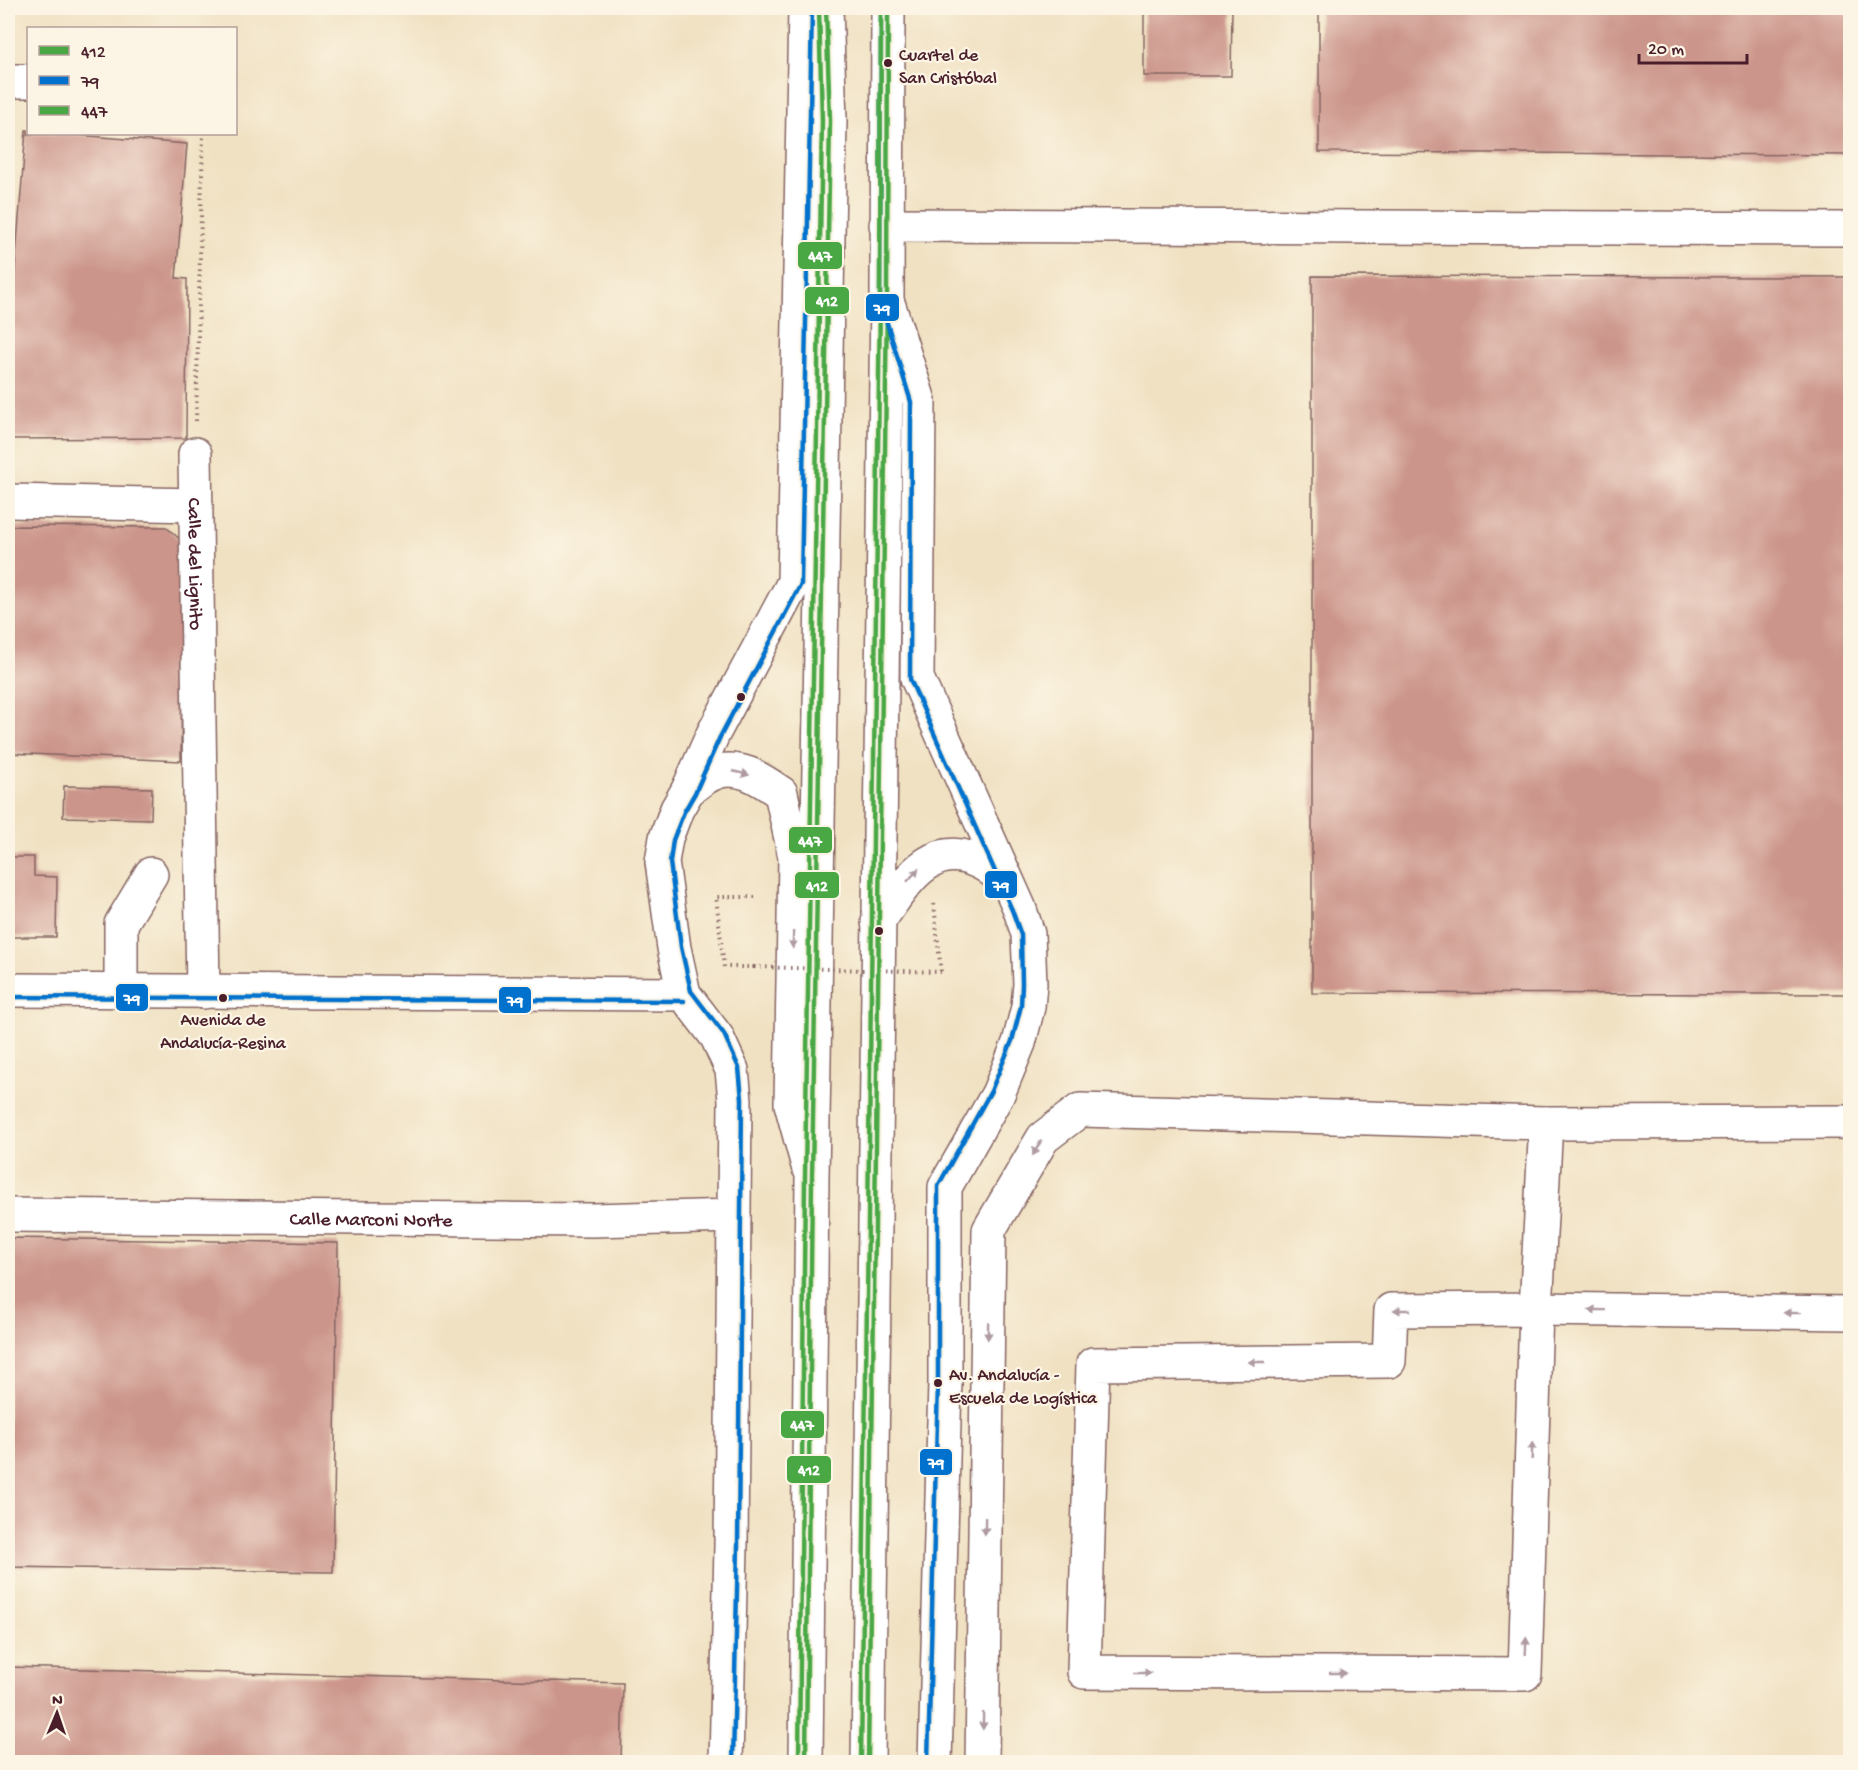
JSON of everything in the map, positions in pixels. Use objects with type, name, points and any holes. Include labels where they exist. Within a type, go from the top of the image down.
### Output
[{"type":"street","points":[[726,1762],[735,1100],[732,1070],[717,1037],[684,994],[674,948],[662,862],[666,838],[677,808],[688,790],[713,734],[794,582],[805,8]]},
{"type":"street","points":[[806,1762],[812,1178],[830,120],[826,8]]},
{"type":"street","points":[[868,1762],[887,299],[888,8]]},
{"type":"street","points":[[8,81],[27,81]]},
{"type":"street","points":[[886,225],[1851,229]]},
{"type":"street","points":[[887,299],[919,400],[917,678],[1019,907],[1028,934],[1030,984],[1028,1007],[1019,1043],[998,1094],[945,1187],[945,1383],[935,1762]]},
{"type":"street","name":"Calle del Lignito","points":[[195,454],[202,992]]},
{"type":"street","points":[[8,501],[196,505]]},
{"type":"street","points":[[688,790],[712,774],[726,770],[741,771],[762,780],[781,793],[795,857],[791,1104],[812,1178]]},
{"type":"street","points":[[878,922],[908,880],[920,867],[933,859],[950,855],[969,858],[987,866],[1008,883]]},
{"type":"street","points":[[121,991],[121,924],[151,874]]},
{"type":"street","points":[[8,990],[684,994]]},
{"type":"street","points":[[982,1762],[989,1230],[1043,1138],[1080,1110],[1546,1123],[1851,1122]]},
{"type":"street","points":[[1546,1123],[1536,1309],[1525,1674],[1084,1672],[1092,1364],[1389,1361],[1391,1310],[1536,1309],[1851,1313]]},
{"type":"street","name":"Calle Marconi Norte","points":[[8,1215],[593,1220],[734,1216]]},
{"type":"path","points":[[195,454],[203,135]]},
{"type":"path","points":[[763,897],[716,897],[724,967],[941,972],[934,898]]},
{"type":"building","points":[[1144,8],[1232,8],[1231,76],[1144,76]]},
{"type":"building","points":[[1319,8],[1850,8],[1850,155],[1319,152]]},
{"type":"building","points":[[26,130],[27,135],[77,135],[187,144],[176,278],[187,279],[186,438],[8,439],[8,356]]},
{"type":"building","points":[[1312,276],[1850,277],[1850,994],[1312,993]]},
{"type":"building","points":[[8,526],[166,527],[183,542],[181,761],[8,753]]},
{"type":"building","points":[[64,786],[152,788],[151,819],[63,817]]},
{"type":"building","points":[[8,857],[34,857],[34,876],[57,877],[56,937],[8,937]]},
{"type":"building","points":[[8,1238],[338,1243],[333,1572],[8,1567]]},
{"type":"building","points":[[8,1667],[623,1683],[621,1762],[8,1762]]},
{"type":"transit line","name":"79","points":[[733,1762],[738,1546],[742,1099],[739,1068],[724,1034],[691,991],[681,947],[670,862],[673,840],[684,812],[720,737],[801,584],[812,8]]},
{"type":"transit line","name":"447","points":[[799,1762],[805,1178],[822,120],[819,8]]},
{"type":"transit line","name":"412","points":[[806,1762],[812,1178],[830,120],[826,8]]},
{"type":"transit line","name":"79","points":[[881,8],[880,300],[911,402],[910,679],[1021,935],[1021,1006],[1012,1041],[991,1091],[938,1186],[938,1383],[928,1762]]},
{"type":"transit line","name":"447","points":[[861,1762],[880,299],[881,8]]},
{"type":"transit line","name":"412","points":[[868,1762],[887,299],[888,8]]},
{"type":"transit line","name":"79","points":[[8,997],[684,1001]]},
{"type":"place","name":"Cuartel de San Cristóbal","points":[[888,63]]},
{"type":"place","name":"Avenida de Andalucía-Resina","points":[[223,998]]},
{"type":"place","name":"Av. Andalucía - Escuela de Logística","points":[[938,1383]]}]
